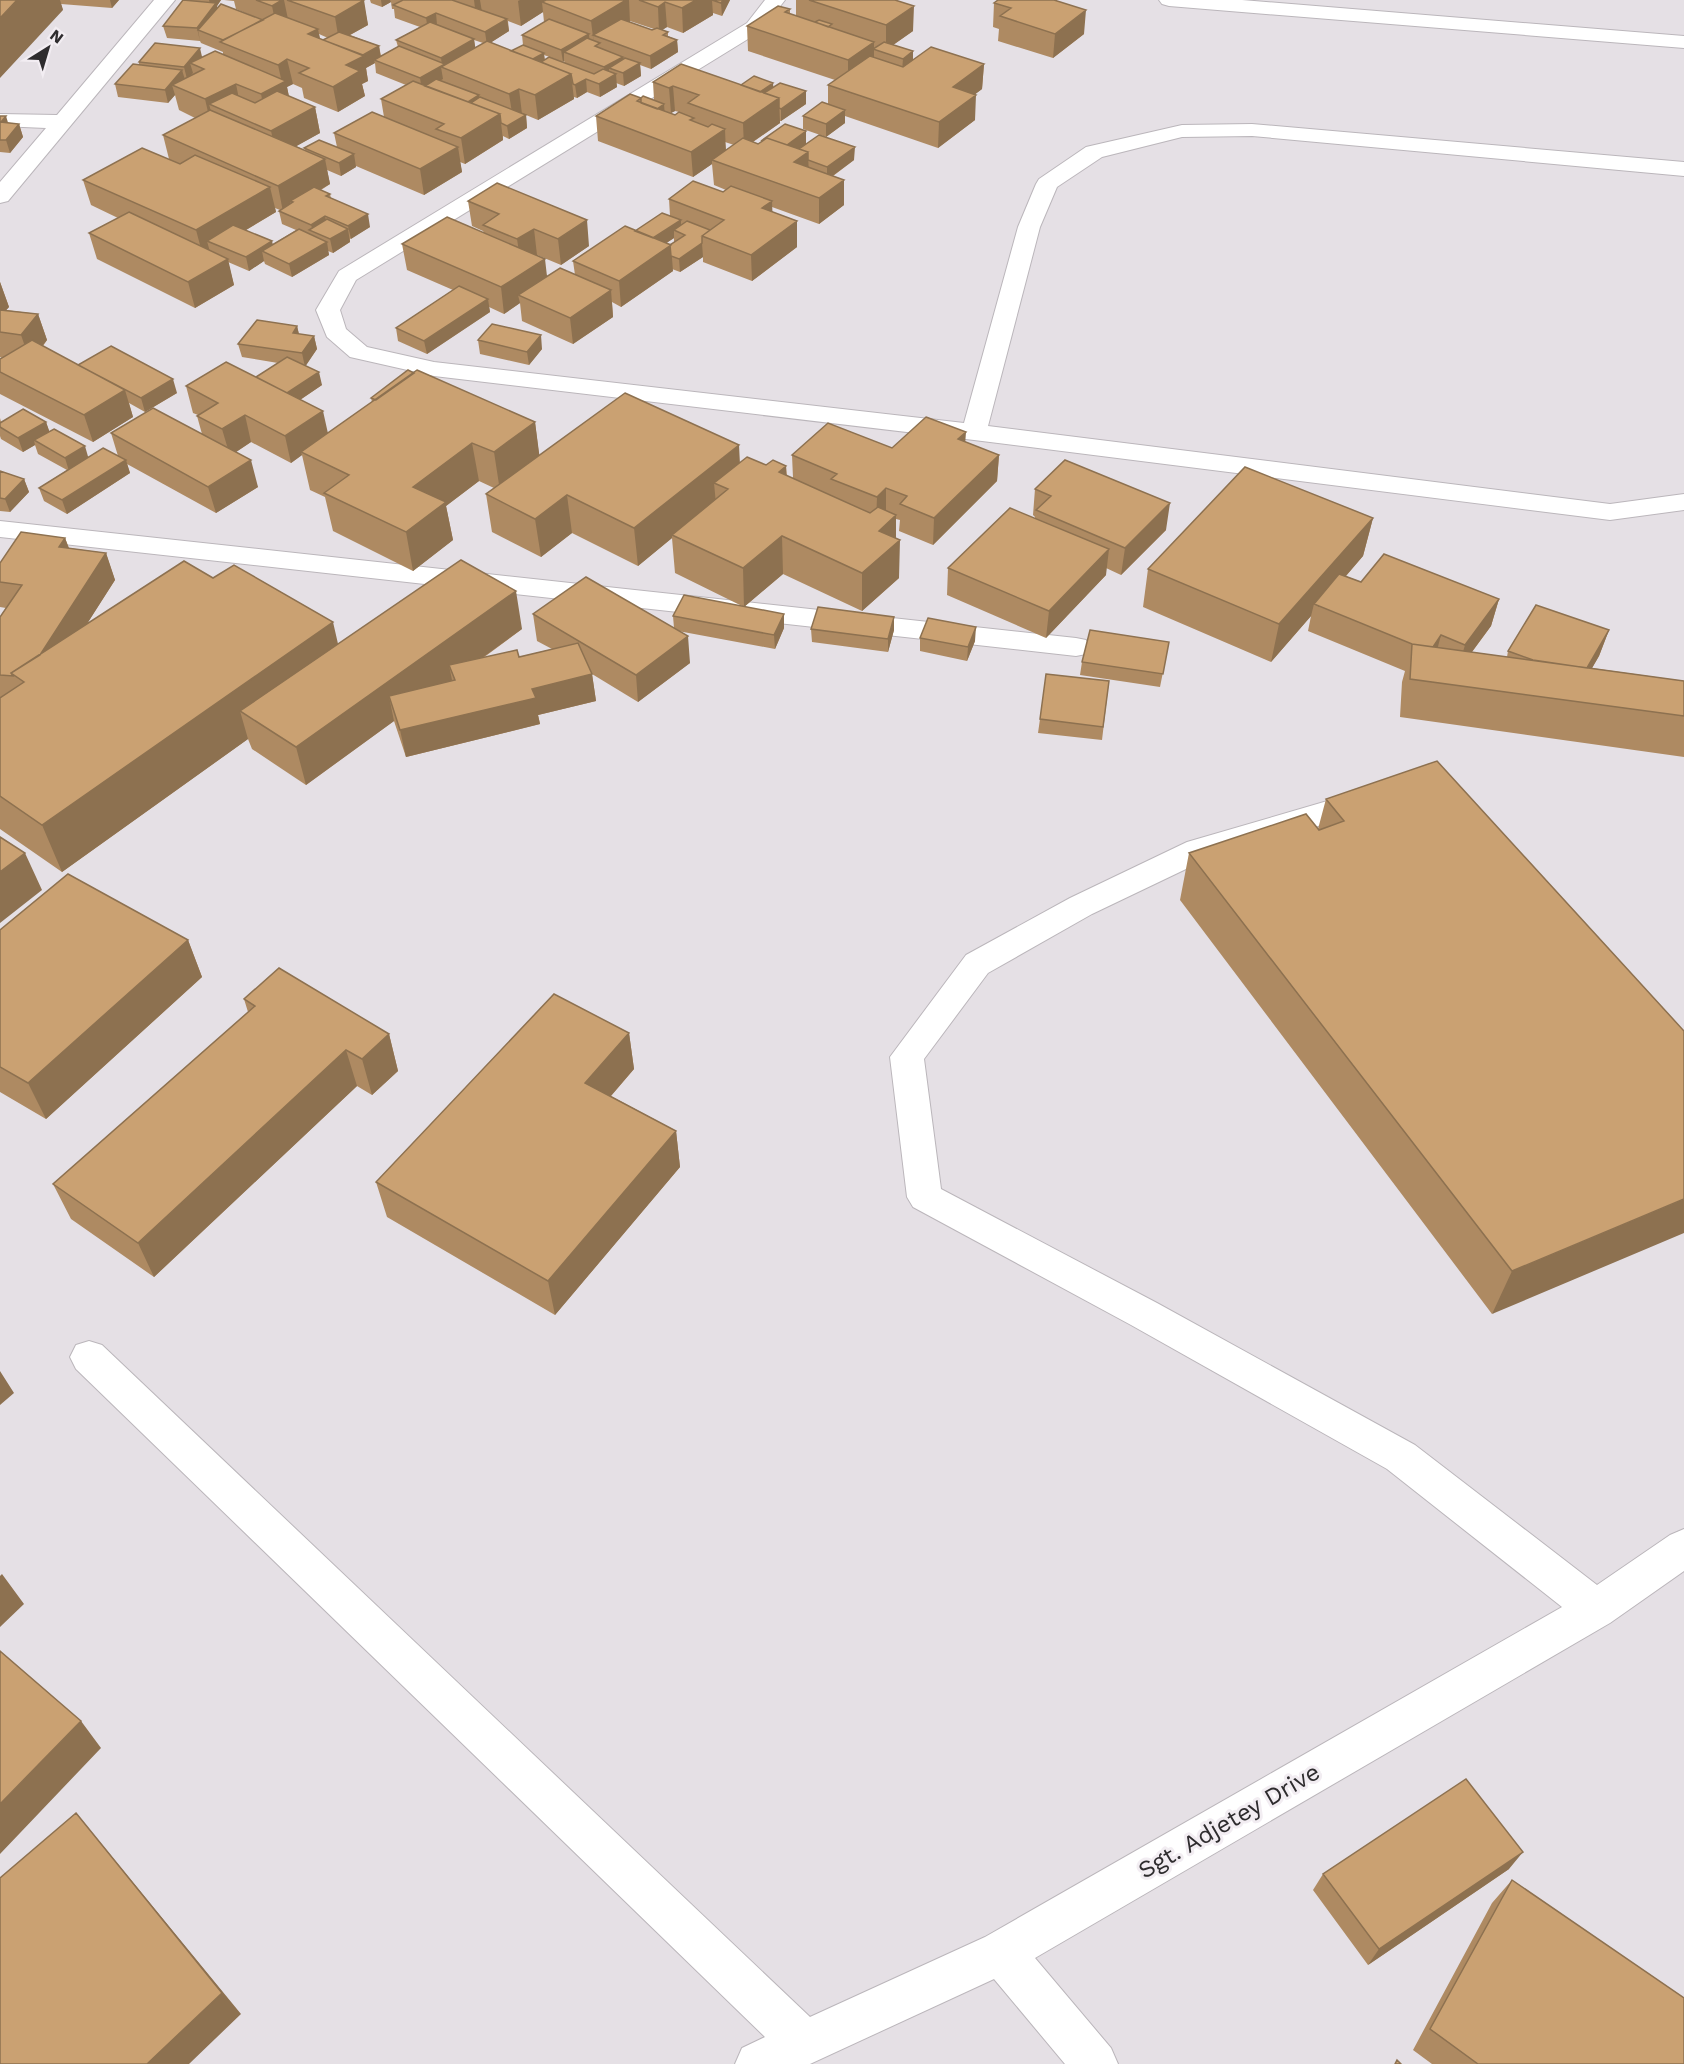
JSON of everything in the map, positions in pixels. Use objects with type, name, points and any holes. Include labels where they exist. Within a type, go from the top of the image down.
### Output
[{"type":"street","points":[[0,196],[165,0]]},
{"type":"street","points":[[775,0],[754,27],[347,276],[328,310],[335,332],[359,352],[434,369],[974,432],[1610,512],[1684,502]]},
{"type":"street","points":[[1169,0],[1346,7],[1684,42]]},
{"type":"street","points":[[0,120],[64,122]]},
{"type":"street","points":[[974,432],[1029,227],[1047,184],[1094,152],[1182,131],[1252,130],[1684,169]]},
{"type":"street","points":[[0,529],[1076,647]]},
{"type":"street","points":[[1395,792],[1198,850],[1081,906],[977,964],[908,1057],[925,1197],[1144,1314],[1401,1457],[1596,1609]]},
{"type":"street","points":[[88,1358],[803,2042]]},
{"type":"street","name":"Sgt. Adjetey Drive","points":[[758,2064],[1001,1953],[1596,1609],[1684,1548]]},
{"type":"street","points":[[1001,1953],[1095,2064]]},
{"type":"building","points":[[0,0],[17,0],[0,18]]},
{"type":"building","points":[[183,0],[216,3],[197,28],[163,26]]},
{"type":"building","points":[[256,0],[282,0],[272,6]]},
{"type":"building","points":[[287,0],[364,0],[335,17]]},
{"type":"building","points":[[403,0],[452,0],[507,19],[485,32],[436,13],[426,18],[393,5]]},
{"type":"building","points":[[546,0],[626,0],[591,21],[542,2]]},
{"type":"building","points":[[639,0],[696,0],[682,8],[665,2],[658,7]]},
{"type":"building","points":[[809,0],[895,0],[914,6],[886,25]]},
{"type":"building","points":[[998,0],[1054,0],[1086,10],[1055,34],[1000,16],[1011,8],[994,3]]},
{"type":"building","points":[[221,4],[263,20],[223,40],[198,30]]},
{"type":"building","points":[[778,6],[790,9],[785,12],[874,42],[848,60],[747,26]]},
{"type":"building","points":[[275,13],[318,29],[308,34],[364,56],[346,65],[360,71],[333,87],[299,73],[309,68],[287,59],[278,65],[220,42]]},
{"type":"building","points":[[549,19],[589,34],[561,50],[522,35]]},
{"type":"building","points":[[621,19],[652,30],[657,28],[668,32],[663,35],[677,40],[650,56],[593,35]]},
{"type":"building","points":[[819,20],[832,24],[828,27],[815,22]]},
{"type":"building","points":[[430,22],[474,39],[441,58],[396,40]]},
{"type":"building","points":[[339,32],[379,46],[363,55],[323,40]]},
{"type":"building","points":[[587,38],[600,43],[595,46],[623,57],[604,67],[564,52]]},
{"type":"building","points":[[487,41],[571,74],[535,95],[519,89],[509,94],[441,67]]},
{"type":"building","points":[[884,42],[913,51],[903,59],[873,49]]},
{"type":"building","points":[[155,43],[200,48],[184,67],[139,62]]},
{"type":"building","points":[[523,45],[544,53],[533,59],[511,51]]},
{"type":"building","points":[[399,46],[445,64],[420,78],[374,60]]},
{"type":"building","points":[[931,47],[984,64],[953,87],[976,95],[939,122],[828,85],[870,56],[903,67]]},
{"type":"building","points":[[215,51],[286,81],[261,94],[236,84],[205,99],[172,85],[204,69],[190,63]]},
{"type":"building","points":[[549,57],[594,74],[603,69],[616,74],[599,84],[586,79],[575,85],[571,74],[541,62]]},
{"type":"building","points":[[625,58],[640,63],[623,73],[609,68]]},
{"type":"building","points":[[133,64],[182,70],[165,90],[115,84]]},
{"type":"building","points":[[681,64],[779,98],[743,123],[688,103],[699,95],[653,82]]},
{"type":"building","points":[[754,76],[773,83],[760,92],[741,85]]},
{"type":"building","points":[[436,79],[479,95],[468,102],[425,86]]},
{"type":"building","points":[[413,81],[500,114],[461,138],[436,129],[444,124],[381,99]]},
{"type":"building","points":[[780,83],[806,91],[781,109],[779,98],[764,93]]},
{"type":"building","points":[[277,91],[315,107],[271,131],[209,104],[232,93],[255,103]]},
{"type":"building","points":[[630,94],[641,98],[637,101],[675,115],[679,112],[694,118],[690,120],[708,127],[712,124],[725,129],[691,152],[596,116]]},
{"type":"building","points":[[643,96],[664,104],[657,109],[641,103]]},
{"type":"building","points":[[480,97],[526,115],[507,126],[501,123],[500,114],[471,103]]},
{"type":"building","points":[[822,102],[845,110],[826,124],[803,116]]},
{"type":"building","points":[[210,110],[325,159],[278,186],[163,135]]},
{"type":"building","points":[[372,112],[458,147],[420,169],[334,133]]},
{"type":"building","points":[[0,116],[6,116],[1,122],[19,124],[6,140],[0,140]]},
{"type":"building","points":[[785,124],[806,131],[787,145],[767,138],[761,141]]},
{"type":"building","points":[[819,135],[855,147],[827,167],[808,160],[808,152],[799,149]]},
{"type":"building","points":[[743,138],[758,144],[767,138],[808,152],[794,162],[844,180],[819,198],[712,160]]},
{"type":"building","points":[[319,140],[354,154],[339,163],[304,148]]},
{"type":"building","points":[[142,148],[180,164],[195,155],[270,187],[196,230],[83,180]]},
{"type":"building","points":[[693,181],[723,192],[731,186],[772,201],[762,208],[797,221],[751,255],[702,236],[724,220],[669,199]]},
{"type":"building","points":[[497,183],[587,220],[558,239],[534,229],[517,239],[483,225],[499,214],[468,201]]},
{"type":"building","points":[[314,187],[330,194],[326,196],[368,214],[348,226],[325,216],[311,225],[279,211],[293,202],[290,201]]},
{"type":"building","points":[[129,212],[228,259],[188,282],[89,233]]},
{"type":"building","points":[[662,213],[681,220],[653,238],[635,231]]},
{"type":"building","points":[[447,217],[545,259],[501,287],[402,244]]},
{"type":"building","points":[[327,219],[348,229],[330,239],[309,230]]},
{"type":"building","points":[[687,221],[710,230],[702,236],[702,243],[679,259],[671,256],[670,245],[685,235],[674,230]]},
{"type":"building","points":[[233,225],[272,241],[246,257],[207,241]]},
{"type":"building","points":[[625,226],[671,245],[619,281],[573,261]]},
{"type":"building","points":[[299,229],[327,242],[289,264],[262,251]]},
{"type":"building","points":[[560,268],[611,290],[570,318],[518,295]]},
{"type":"building","points":[[459,286],[488,299],[424,341],[396,328]]},
{"type":"building","points":[[0,310],[38,314],[21,335],[0,332]]},
{"type":"building","points":[[257,320],[297,326],[293,333],[314,336],[302,353],[238,344]]},
{"type":"building","points":[[492,324],[541,335],[527,352],[478,340]]},
{"type":"building","points":[[32,340],[125,390],[84,415],[0,372],[0,359]]},
{"type":"building","points":[[111,346],[173,379],[141,398],[78,365]]},
{"type":"building","points":[[287,357],[319,372],[287,393],[256,377]]},
{"type":"building","points":[[226,362],[323,411],[285,436],[245,415],[222,429],[197,416],[218,403],[186,386]]},
{"type":"building","points":[[408,370],[414,373],[376,400],[371,398]]},
{"type":"building","points":[[417,370],[535,422],[494,452],[472,443],[413,487],[446,502],[406,532],[324,493],[349,475],[301,452]]},
{"type":"building","points":[[625,393],[739,445],[634,528],[567,495],[535,519],[486,494]]},
{"type":"building","points":[[153,408],[251,460],[208,487],[111,433]]},
{"type":"building","points":[[23,409],[46,422],[18,438],[0,427],[0,423]]},
{"type":"building","points":[[926,417],[966,432],[958,439],[999,455],[934,518],[900,504],[907,496],[886,488],[877,497],[831,479],[837,474],[792,455],[828,423],[892,448]]},
{"type":"building","points":[[54,429],[85,446],[65,458],[34,440]]},
{"type":"building","points":[[103,448],[126,460],[62,500],[39,488]]},
{"type":"building","points":[[747,457],[766,465],[773,460],[786,466],[779,472],[870,513],[878,507],[896,515],[879,531],[900,540],[862,573],[782,536],[743,568],[672,535],[728,489],[714,483]]},
{"type":"building","points":[[1065,460],[1170,503],[1125,548],[1036,510],[1051,496],[1035,489]]},
{"type":"building","points":[[1245,467],[1373,518],[1279,624],[1148,569]]},
{"type":"building","points":[[0,471],[24,479],[5,499],[0,498]]},
{"type":"building","points":[[1010,508],[1109,549],[1049,611],[948,568]]},
{"type":"building","points":[[21,532],[65,538],[59,547],[106,553],[40,655],[11,673],[13,676],[0,675],[0,617],[22,585],[0,582],[0,563]]},
{"type":"building","points":[[1384,554],[1499,599],[1465,645],[1441,635],[1433,647],[1412,644],[1314,604],[1339,574],[1361,582]]},
{"type":"building","points":[[461,560],[516,591],[296,747],[240,711]]},
{"type":"building","points":[[184,561],[213,578],[234,565],[333,622],[42,825],[0,796],[0,698],[24,682],[11,673]]},
{"type":"building","points":[[586,577],[688,636],[636,675],[533,614]]},
{"type":"building","points":[[684,595],[784,614],[774,635],[673,616]]},
{"type":"building","points":[[1536,605],[1609,630],[1587,668],[1533,660],[1508,651]]},
{"type":"building","points":[[818,607],[894,617],[888,639],[811,629]]},
{"type":"building","points":[[928,618],[976,627],[968,647],[920,638]]},
{"type":"building","points":[[1090,630],[1169,642],[1163,674],[1082,662]]},
{"type":"building","points":[[578,643],[592,674],[532,689],[536,698],[400,730],[389,696],[455,680],[449,665],[517,650],[519,657]]},
{"type":"building","points":[[1412,644],[1684,681],[1684,716],[1410,679]]},
{"type":"building","points":[[1046,674],[1109,681],[1103,727],[1040,719]]},
{"type":"building","points":[[1437,761],[1684,1031],[1684,1199],[1512,1271],[1189,853],[1306,814],[1319,830],[1344,821],[1326,799]]},
{"type":"building","points":[[0,837],[25,853],[0,872]]},
{"type":"building","points":[[68,874],[188,940],[28,1083],[0,1067],[0,930]]},
{"type":"building","points":[[279,968],[389,1034],[362,1059],[346,1050],[138,1243],[53,1184],[255,1006],[244,999]]},
{"type":"building","points":[[554,994],[629,1033],[585,1083],[676,1131],[548,1281],[376,1182]]},
{"type":"building","points":[[0,1651],[81,1721],[0,1804]]},
{"type":"building","points":[[1466,1779],[1523,1852],[1379,1949],[1323,1874]]},
{"type":"building","points":[[76,1813],[222,1993],[147,2064],[0,2064],[0,1878]]},
{"type":"building","points":[[1512,1880],[1684,1998],[1684,2064],[1478,2064],[1430,2029]]}]
